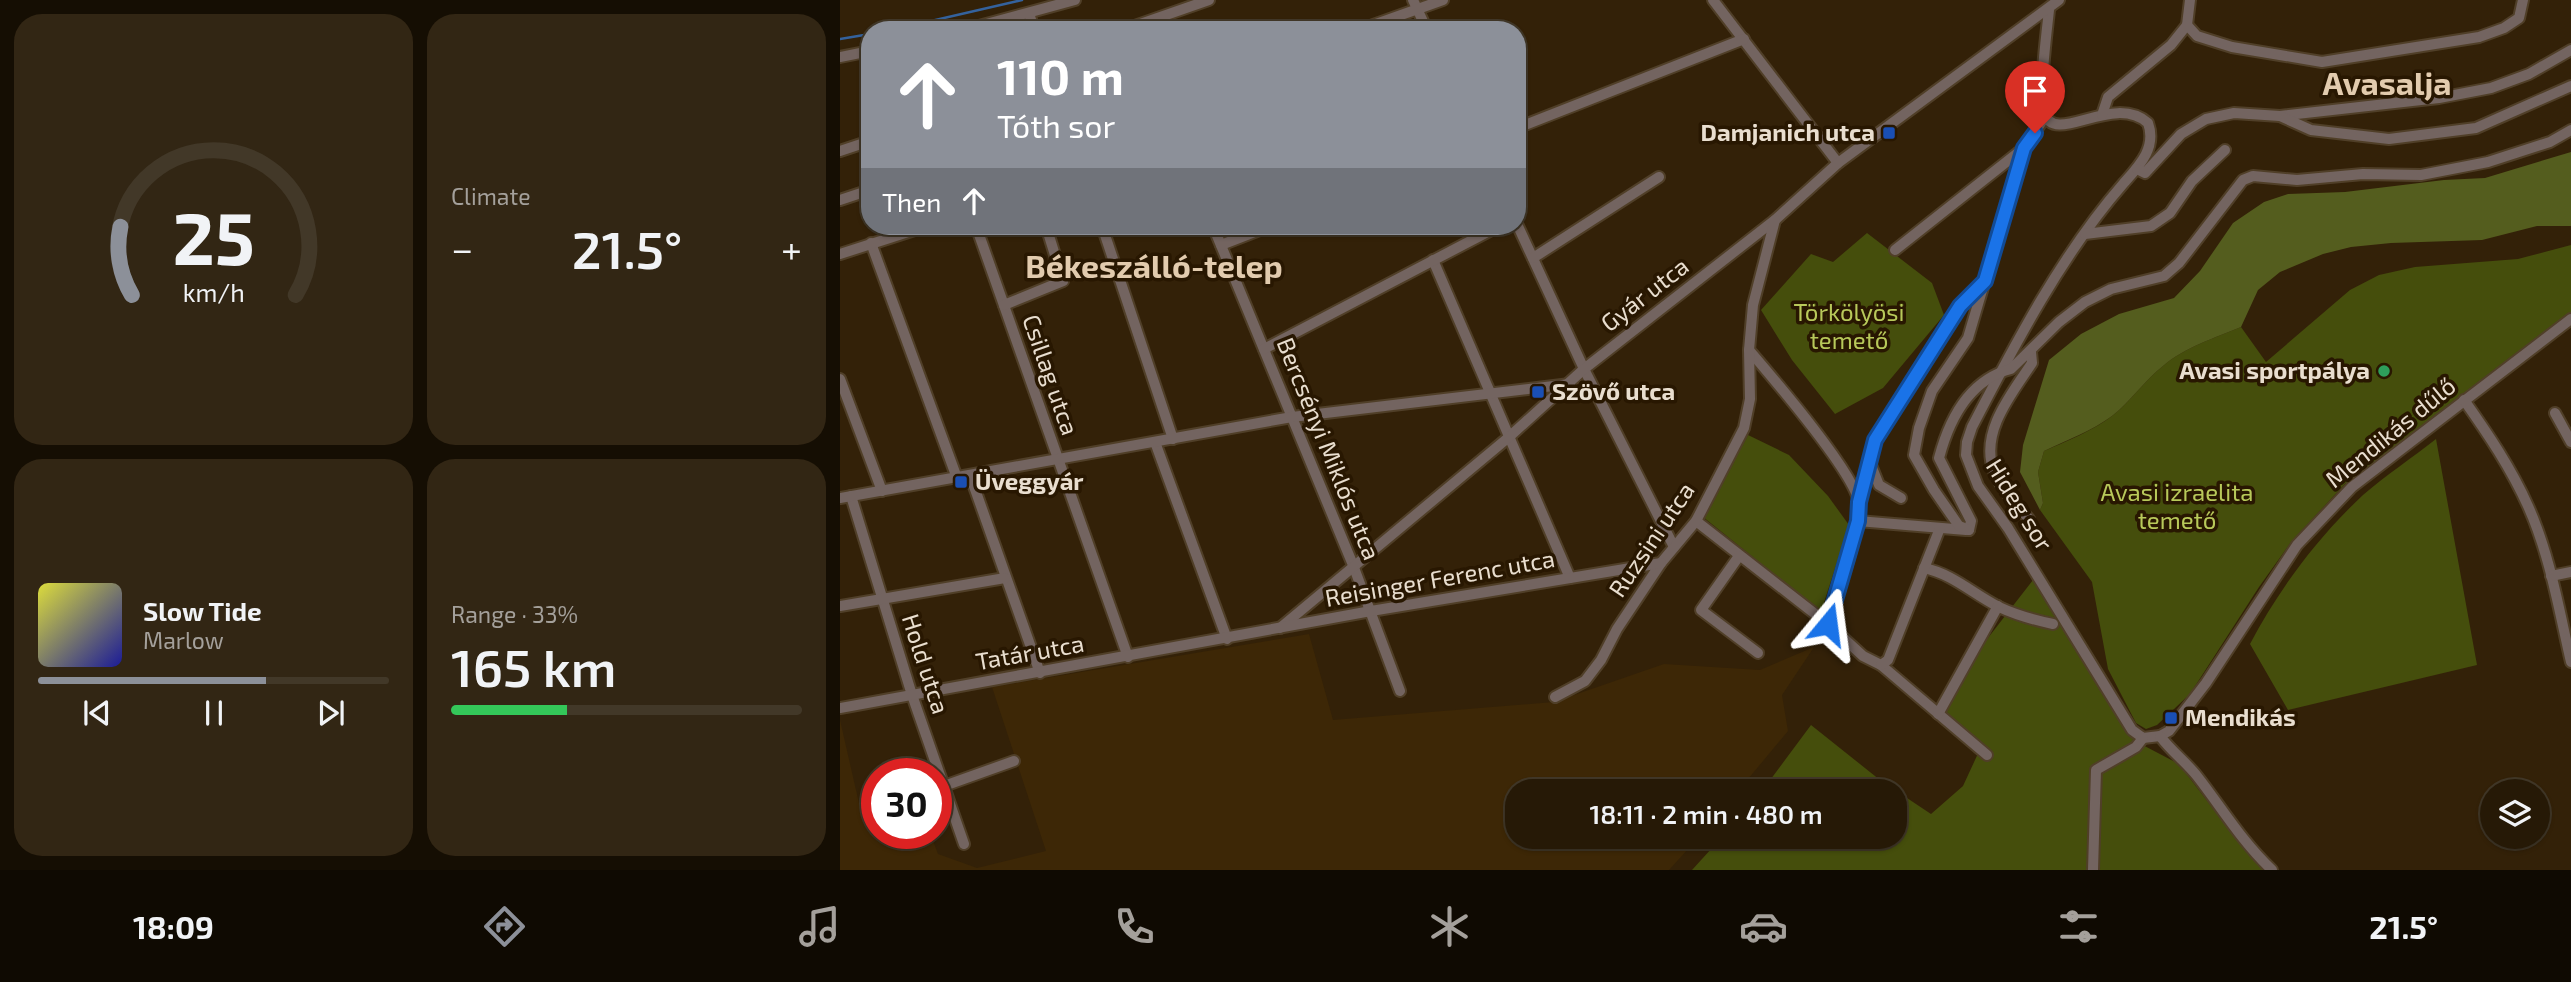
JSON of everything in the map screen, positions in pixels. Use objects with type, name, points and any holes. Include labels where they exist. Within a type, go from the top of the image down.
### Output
[{"type":"street","points":[[998,21],[1075,0]]},
{"type":"street","points":[[1151,21],[1209,0]]},
{"type":"street","points":[[1378,21],[1415,4],[1443,0]]},
{"type":"street","points":[[1713,0],[1838,163]]},
{"type":"street","name":"Gyár utca","points":[[1280,628],[1509,437],[1584,369],[1765,235],[1776,220],[1838,163],[2049,10],[2059,0]]},
{"type":"street","points":[[2102,115],[2108,97],[2171,45],[2187,25],[2190,0]]},
{"type":"street","points":[[2187,25],[2197,36],[2232,47],[2322,62],[2479,37],[2504,28],[2519,18],[2524,0]]},
{"type":"street","points":[[1415,4],[1423,21]]},
{"type":"street","points":[[2049,10],[2042,102],[2045,117],[2051,123],[2065,126],[2102,115],[2133,113],[2148,123],[2151,141],[2146,156],[2137,169],[2144,173],[2181,134],[2206,119],[2234,113],[2280,116],[2439,98],[2491,88],[2529,74],[2571,50]]},
{"type":"street","points":[[1029,13],[1031,21]]},
{"type":"street","points":[[1526,124],[1744,39]]},
{"type":"street","points":[[840,57],[861,53]]},
{"type":"street","points":[[2280,116],[2311,130],[2389,139],[2476,128],[2571,86]]},
{"type":"street","points":[[1895,250],[2024,148],[2045,117]]},
{"type":"street","points":[[1969,530],[1971,521],[1939,458],[1947,429],[1975,388],[2011,369],[2059,322],[2085,302],[2111,289],[2164,276],[2179,262],[2243,180],[2253,176],[2297,180],[2362,174],[2421,174],[2511,155],[2550,142],[2571,130]]},
{"type":"street","points":[[840,151],[861,144]]},
{"type":"street","points":[[1969,530],[1959,526],[1934,491],[1914,455],[1919,428],[1932,391],[1968,338],[2024,148]]},
{"type":"street","points":[[2085,234],[2151,226],[2170,213],[2192,181],[2225,150]]},
{"type":"street","name":"Hideg sor","points":[[2137,169],[2104,206],[2039,305],[2001,372],[1967,442],[1966,455],[1969,469],[1978,486],[2008,528],[2132,730],[2143,738]]},
{"type":"street","points":[[1533,258],[1659,177]]},
{"type":"street","points":[[840,200],[861,193]]},
{"type":"street","points":[[840,254],[897,235]]},
{"type":"street","name":"Csillag utca","points":[[979,235],[1128,657]]},
{"type":"street","points":[[1004,305],[1063,281],[1049,235]]},
{"type":"street","points":[[1105,235],[1173,439]]},
{"type":"street","name":"Bercsényi Miklós utca","points":[[1217,235],[1353,565],[1400,691]]},
{"type":"street","points":[[1221,245],[1247,235]]},
{"type":"street","points":[[1264,349],[1482,235]]},
{"type":"street","points":[[1522,235],[1584,369],[1674,547]]},
{"type":"street","name":"Ruzsini utca","points":[[1555,697],[1585,681],[1601,660],[1617,629],[1661,563],[1696,521],[1744,428],[1750,399],[1749,349],[1753,304],[1765,235]]},
{"type":"street","points":[[870,243],[957,478]]},
{"type":"street","points":[[1433,260],[1570,578]]},
{"type":"street","points":[[1828,624],[1858,521],[1859,502],[1875,440],[1960,306],[1985,281]]},
{"type":"street","name":"Mendikás dűlő","points":[[2160,736],[2169,731],[2206,683],[2297,545],[2352,487],[2571,319]]},
{"type":"street","points":[[1749,349],[1844,472],[1859,502]]},
{"type":"street","points":[[2029,519],[1999,482],[1990,456],[1995,426],[2012,392],[2032,363],[2031,352]]},
{"type":"street","points":[[840,379],[882,491]]},
{"type":"street","points":[[846,497],[1292,417],[1570,384]]},
{"type":"street","points":[[2463,400],[2513,475],[2540,537],[2571,662]]},
{"type":"street","points":[[2555,413],[2571,442]]},
{"type":"street","points":[[1155,442],[1227,639]]},
{"type":"street","points":[[1869,460],[1880,485],[1901,498]]},
{"type":"street","points":[[970,475],[1040,673]]},
{"type":"street","name":"Hold utca","points":[[846,497],[883,599],[934,758]]},
{"type":"street","points":[[1696,521],[1828,624],[1863,656],[1881,665],[1987,755]]},
{"type":"street","points":[[1858,521],[1969,530]]},
{"type":"street","points":[[1881,665],[1888,660],[1940,528]]},
{"type":"street","points":[[1739,556],[1701,610],[1758,653]]},
{"type":"street","name":"Reisinger Ferenc utca","points":[[1227,639],[1371,611],[1661,563]]},
{"type":"street","points":[[1924,568],[1940,571],[1998,607],[2026,618],[2053,624]]},
{"type":"street","points":[[2551,576],[2571,572]]},
{"type":"street","points":[[840,606],[1006,578]]},
{"type":"street","points":[[1938,714],[1998,607]]},
{"type":"street","name":"Tatár utca","points":[[840,708],[1227,639]]},
{"type":"street","points":[[2093,870],[2096,770],[2136,747],[2143,738],[2160,736],[2198,777],[2229,822],[2272,870]]},
{"type":"street","points":[[952,783],[1014,761]]},
{"type":"street","name":"Hold utca","points":[[952,809],[964,844]]},
{"type":"street","points":[[2256,855],[2259,870]]},
{"type":"shaded area","points":[[1309,634],[1333,720],[1554,702],[1664,664],[1760,670],[1814,647],[1782,695],[1788,731],[1748,779],[1505,779],[1505,849],[1688,849],[1669,870],[840,870],[840,720],[861,812],[861,849],[936,849],[938,854],[977,868],[1046,851],[992,687]]},
{"type":"green space","points":[[2571,152],[2571,226],[2537,226],[2482,240],[2351,247],[2323,254],[2280,272],[2258,290],[2241,327],[2181,353],[2156,372],[2112,416],[2088,431],[2044,451],[2038,472],[2043,503],[2040,510],[2020,472],[2023,445],[2049,360],[2081,334],[2119,314],[2174,298],[2200,271],[2233,223],[2264,202],[2288,194],[2345,192],[2485,178]]},
{"type":"green space","name":"Törkölyösi temető","points":[[1867,233],[1932,283],[1944,315],[1883,388],[1835,414],[1792,360],[1761,310],[1811,254],[1833,262]]},
{"type":"green space","name":"Avasi izraelita temető","points":[[2571,245],[2571,314],[2345,484],[2292,541],[2190,694],[2157,725],[2146,729],[2136,723],[2108,669],[2092,582],[2040,510],[2043,503],[2038,472],[2044,451],[2088,431],[2112,416],[2156,372],[2181,353],[2241,327],[2266,362],[2350,290],[2379,275],[2415,267],[2518,259]]},
{"type":"green space","points":[[1748,435],[1789,455],[1828,496],[1849,525],[1821,612],[1703,517]]},
{"type":"green space","points":[[2436,439],[2477,665],[2288,710],[2250,644],[2286,584],[2330,529],[2363,495]]},
{"type":"green space","points":[[2033,580],[2135,741],[2179,764],[2228,828],[2269,870],[1692,870],[1711,849],[1907,849],[1907,798],[1931,814],[1963,786],[1981,747],[1935,706]]},
{"type":"green space","points":[[1811,725],[1879,779],[1771,779]]},
{"type":"waterway","points":[[931,21],[1022,0]]},
{"type":"waterway","points":[[840,39],[861,36]]},
{"type":"place","name":"Damjanich utca","points":[[1889,133]]},
{"type":"place","name":"Avasi sportpálya","points":[[2384,371]]},
{"type":"place","name":"Szövő utca","points":[[1538,392]]},
{"type":"place","name":"Üveggyár","points":[[961,482]]},
{"type":"place","name":"Mendikás","points":[[2171,718]]},
{"type":"district","name":"Avasalja","points":[[2387,84]]},
{"type":"district","name":"Békeszálló-telep","points":[[1154,267]]},
{"type":"route","points":[[1828,624],[1858,521],[1859,502],[1875,440],[1960,306],[1985,281],[2024,148],[2035,133]]}]
